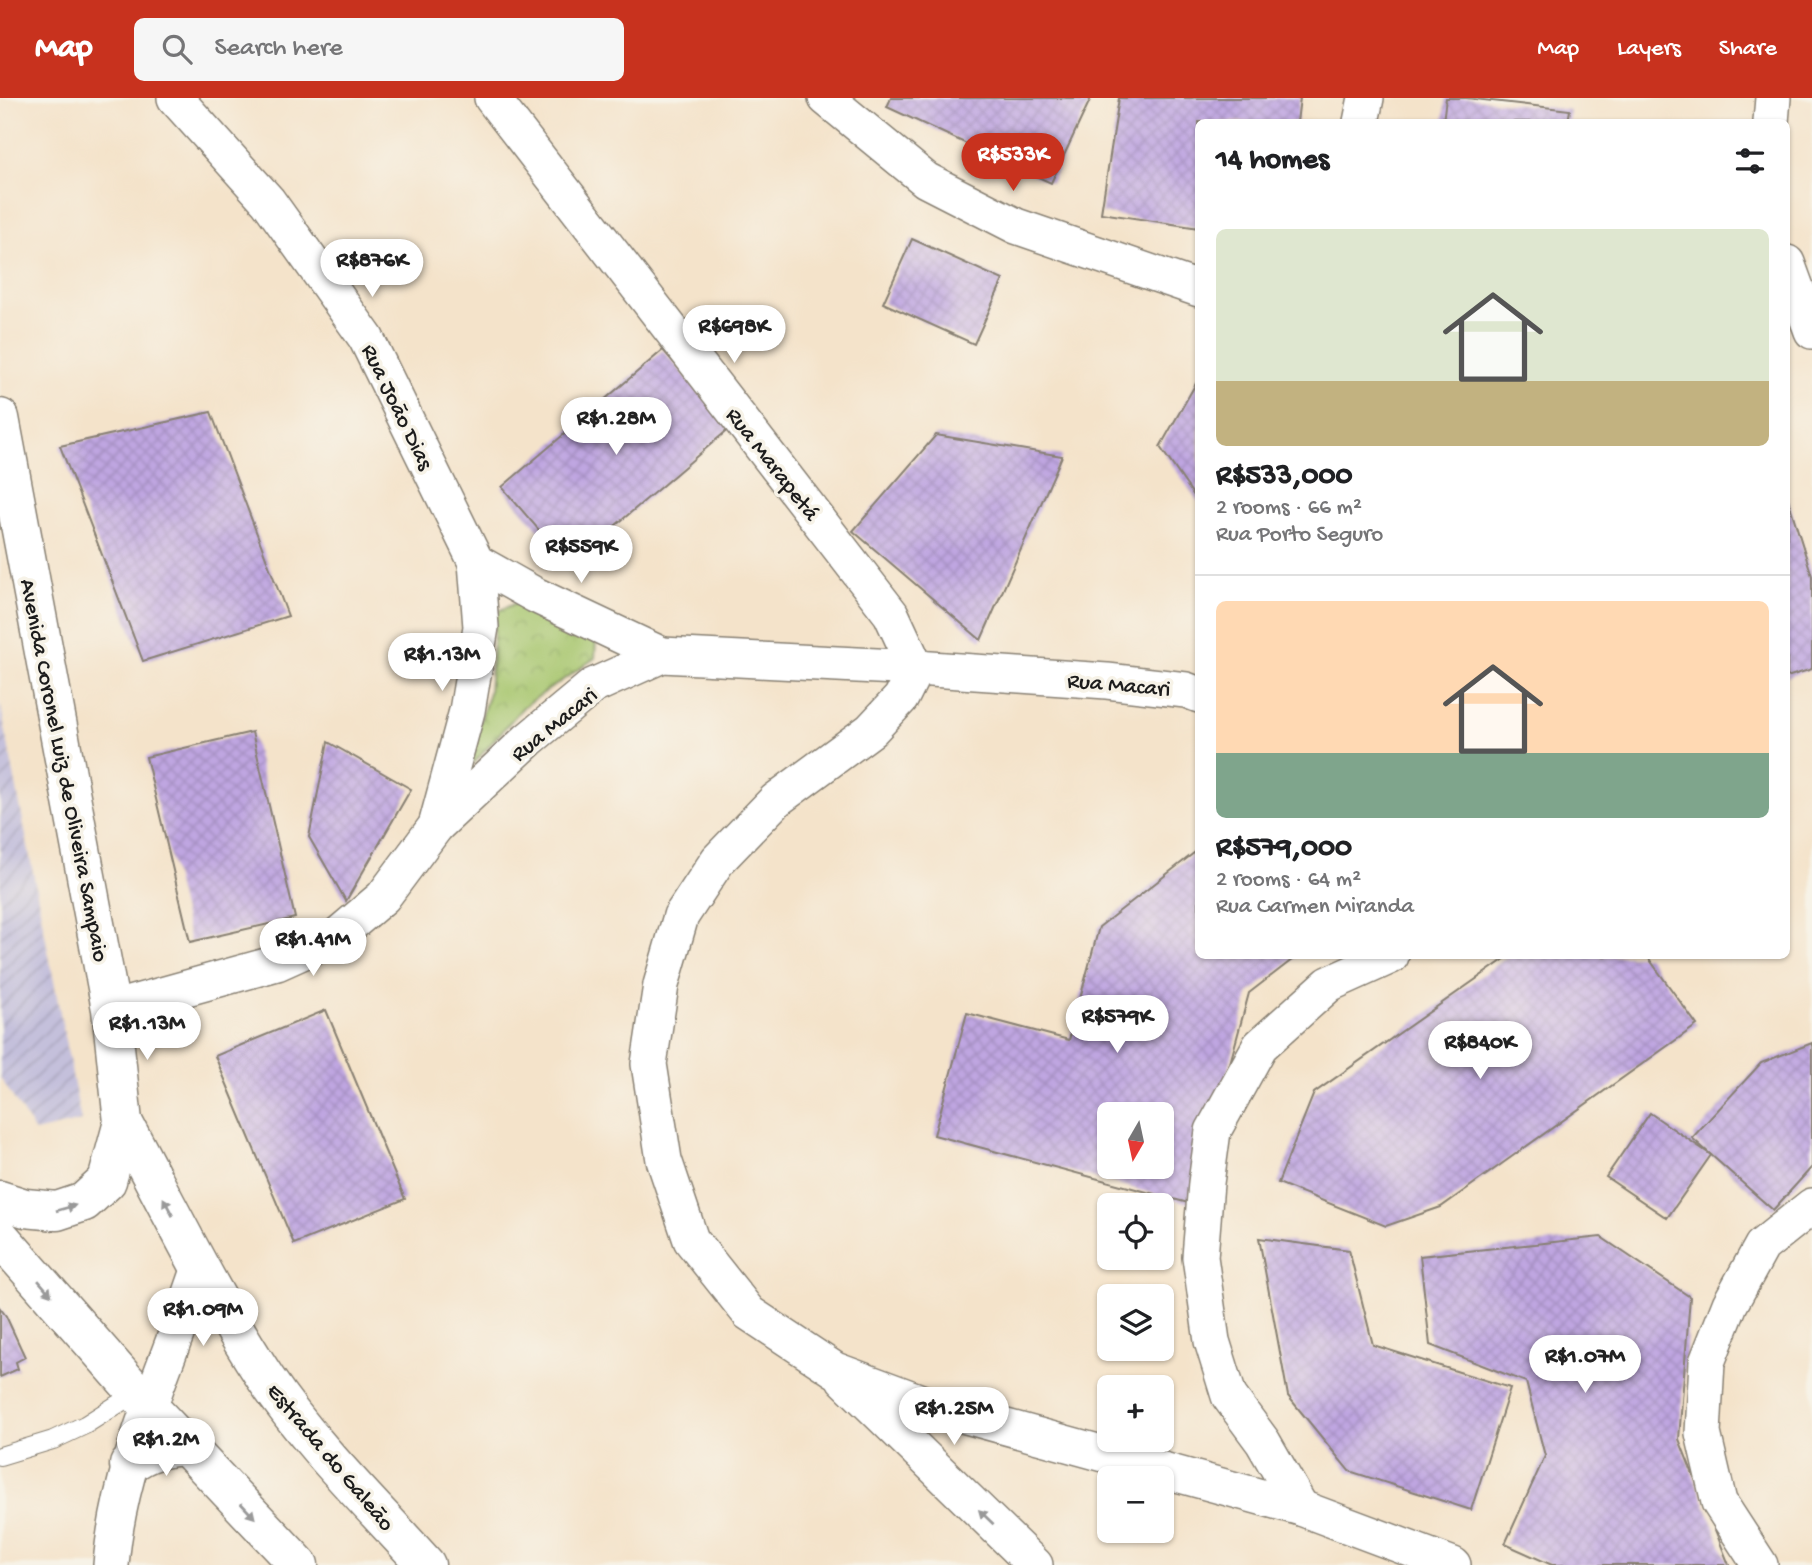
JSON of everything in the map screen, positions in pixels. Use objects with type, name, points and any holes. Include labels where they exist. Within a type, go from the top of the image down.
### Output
[{"type":"main road","name":"Avenida Coronel Luiz de Oliveira Sampaio","points":[[0,418],[111,1009],[123,1122]]},
{"type":"main road","points":[[0,1200],[25,1208],[57,1211],[84,1202],[107,1181],[123,1122]]},
{"type":"main road","name":"Estrada do Galeão","points":[[123,1122],[200,1268],[266,1379],[306,1433],[426,1565]]},
{"type":"main road","points":[[0,1237],[144,1400],[299,1565]]},
{"type":"main road","points":[[129,1465],[142,1455],[168,1446],[187,1446]]},
{"type":"street","name":"Rua João Dias","points":[[175,98],[268,201],[366,338],[476,562]]},
{"type":"street","name":"Rua Marapetá","points":[[492,98],[891,614],[916,668]]},
{"type":"street","points":[[826,98],[926,180],[994,215],[1016,226],[1195,288]]},
{"type":"street","points":[[1362,119],[1366,98]]},
{"type":"street","points":[[1771,119],[1773,98]]},
{"type":"street","points":[[1790,271],[1812,331]]},
{"type":"street","points":[[476,562],[536,595],[662,655]]},
{"type":"street","points":[[436,826],[467,711],[481,627],[476,562]]},
{"type":"street","name":"Rua Macari","points":[[111,1009],[278,963],[337,936],[383,897],[436,826],[528,740],[593,687],[662,655],[1107,681],[1186,690],[1195,693]]},
{"type":"street","points":[[916,668],[901,698],[871,730],[776,800],[718,860],[681,916],[661,985],[649,1064],[664,1160],[691,1240],[749,1313],[835,1370],[1035,1565]]},
{"type":"street","points":[[1301,1508],[1262,1442],[1229,1396],[1212,1341],[1200,1257],[1213,1131],[1261,1046],[1329,984],[1384,959]]},
{"type":"street","points":[[1760,1565],[1719,1502],[1703,1433],[1707,1362],[1730,1304],[1762,1246],[1812,1206]]},
{"type":"street","points":[[111,1565],[113,1539],[144,1400],[200,1268]]},
{"type":"street","points":[[835,1370],[937,1408],[1301,1508],[1453,1565]]},
{"type":"lane","points":[[0,1456],[53,1440],[144,1400]]},
{"type":"shaded area","points":[[0,702],[81,1121],[35,1132],[0,1077]]},
{"type":"green space","points":[[516,603],[596,639],[595,658],[523,707],[474,763],[469,760],[489,692],[496,612]]},
{"type":"building","points":[[891,98],[1091,98],[1051,183],[887,107]]},
{"type":"building","points":[[1119,98],[1300,98],[1297,119],[1195,119],[1195,227],[1101,213]]},
{"type":"building","points":[[1446,98],[1570,110],[1568,119],[1443,119]]},
{"type":"building","points":[[912,239],[1003,280],[974,344],[883,303]]},
{"type":"building","points":[[663,350],[730,428],[569,565],[502,487]]},
{"type":"building","points":[[1195,385],[1195,497],[1160,447]]},
{"type":"building","points":[[211,412],[288,616],[143,661],[60,446]]},
{"type":"building","points":[[936,435],[1062,456],[981,640],[853,531]]},
{"type":"building","points":[[1790,506],[1812,576],[1812,669],[1790,676]]},
{"type":"building","points":[[252,732],[295,918],[190,942],[146,757]]},
{"type":"building","points":[[328,742],[411,789],[346,901],[309,837]]},
{"type":"building","points":[[1195,852],[1195,959],[1293,959],[1249,993],[1192,1204],[1174,1199],[1174,1193],[1151,1193],[1102,1180],[1174,1180],[1174,1102],[1097,1102],[1097,1179],[934,1135],[967,1013],[1069,1040],[1099,927]]},
{"type":"building","points":[[1505,959],[1649,959],[1697,1025],[1441,1207],[1386,1226],[1278,1183],[1314,1093]]},
{"type":"building","points":[[326,1010],[405,1199],[294,1244],[215,1056]]},
{"type":"building","points":[[1812,1043],[1812,1167],[1773,1210],[1692,1138],[1761,1063]]},
{"type":"building","points":[[1650,1113],[1711,1155],[1667,1218],[1606,1177]]},
{"type":"building","points":[[1601,1237],[1690,1297],[1679,1439],[1729,1565],[1552,1565],[1505,1544],[1545,1456],[1526,1382],[1430,1345],[1420,1256]]},
{"type":"building","points":[[1259,1238],[1349,1250],[1373,1345],[1510,1388],[1471,1510],[1349,1471],[1288,1396]]},
{"type":"building","points":[[0,1308],[25,1357],[16,1362],[18,1369],[0,1377]]}]
